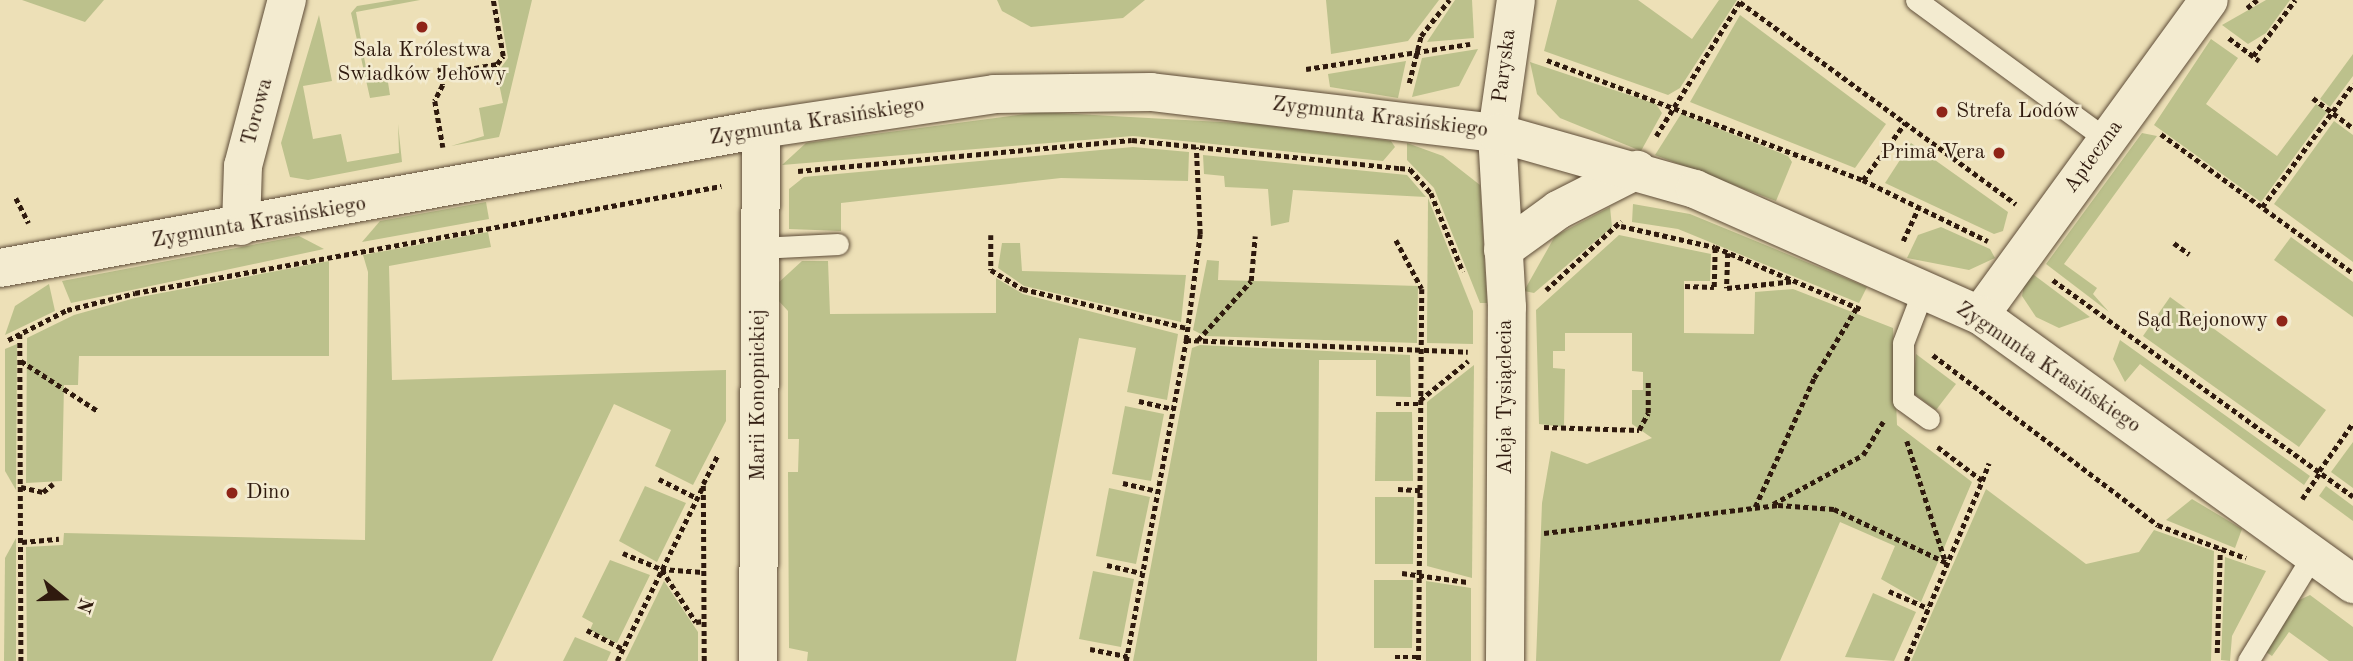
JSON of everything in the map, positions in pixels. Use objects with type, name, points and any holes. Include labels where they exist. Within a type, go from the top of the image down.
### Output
[{"type":"street","name":"Torowa","points":[[241,226],[243,166],[287,0]]},
{"type":"street","name":"Paryska","points":[[1497,133],[1505,47],[1516,0]]},
{"type":"street","name":"Apteczna","points":[[1980,316],[2118,125],[2198,4]]},
{"type":"street","name":"Zygmunta Krasińskiego","points":[[0,268],[761,129],[994,94],[1138,92],[1497,133],[1637,170],[1924,288],[1980,316],[2353,584]]},
{"type":"street","name":"Marii Konopnickiej","points":[[758,661],[761,129]]},
{"type":"street","name":"Aleja Tysiąclecia","points":[[1497,133],[1503,250],[1505,661]]},
{"type":"street","points":[[1503,250],[1558,210],[1637,170]]},
{"type":"lane","points":[[1916,0],[2118,125]]},
{"type":"lane","points":[[759,248],[838,244]]},
{"type":"lane","points":[[1924,288],[1905,334],[1903,400],[1929,419]]},
{"type":"lane","points":[[2248,661],[2313,555]]},
{"type":"path","points":[[441,74],[497,64],[503,56],[493,0]]},
{"type":"path","points":[[1400,168],[1403,122],[1421,36],[1449,0]]},
{"type":"path","points":[[2253,56],[2295,0]]},
{"type":"path","points":[[1538,296],[1621,226],[1637,170],[1740,1],[2025,211]]},
{"type":"path","points":[[2235,43],[2259,61]]},
{"type":"path","points":[[1505,47],[1676,105],[1863,180],[2021,257],[2353,496]]},
{"type":"path","points":[[440,67],[435,101],[446,161]]},
{"type":"path","points":[[2262,207],[2353,84]]},
{"type":"path","points":[[2313,99],[2353,128]]},
{"type":"path","points":[[1863,180],[1905,123]]},
{"type":"path","points":[[2118,125],[2262,207],[2353,273]]},
{"type":"path","points":[[8,340],[66,310],[347,251],[715,182],[735,196],[784,188],[794,171],[1132,140],[1410,169],[1431,193],[1469,287]]},
{"type":"path","points":[[1090,649],[1126,659],[1186,340],[1200,234],[1196,147]]},
{"type":"path","points":[[16,198],[37,227]]},
{"type":"path","points":[[1621,226],[1715,247],[1857,307],[1905,334],[2158,525],[2217,547],[2217,661]]},
{"type":"path","points":[[991,235],[991,270],[1023,289],[1186,327]]},
{"type":"path","points":[[1197,340],[1251,281],[1255,236]]},
{"type":"path","points":[[1395,657],[1419,659],[1422,289],[1396,240]]},
{"type":"path","points":[[2174,243],[2189,254]]},
{"type":"path","points":[[1685,286],[1714,287],[1715,247]]},
{"type":"path","points":[[1728,253],[1727,288],[1796,281]]},
{"type":"path","points":[[1755,508],[1778,470],[1814,378],[1857,307]]},
{"type":"path","points":[[20,334],[21,661]]},
{"type":"path","points":[[1186,340],[1480,352],[1420,402],[1396,404]]},
{"type":"path","points":[[20,360],[98,411]]},
{"type":"path","points":[[1530,427],[1639,430],[1648,414],[1648,382]]},
{"type":"path","points":[[1139,401],[1173,409]]},
{"type":"path","points":[[1769,506],[1863,455],[1889,410]]},
{"type":"path","points":[[2309,489],[2353,423]]},
{"type":"path","points":[[1905,432],[1947,563]]},
{"type":"path","points":[[1933,443],[1982,481]]},
{"type":"path","points":[[1906,661],[1989,463]]},
{"type":"path","points":[[659,480],[697,498]]},
{"type":"path","points":[[1123,483],[1158,491]]},
{"type":"path","points":[[21,487],[43,492],[53,484]]},
{"type":"path","points":[[617,661],[703,484]]},
{"type":"path","points":[[1398,489],[1420,490]]},
{"type":"path","points":[[1529,535],[1769,506],[1834,509],[1947,563]]},
{"type":"path","points":[[21,542],[60,539]]},
{"type":"path","points":[[623,553],[661,569],[703,572]]},
{"type":"path","points":[[1107,565],[1142,573]]},
{"type":"path","points":[[661,569],[696,622],[703,621]]},
{"type":"path","points":[[1402,573],[1419,573],[1479,584]]},
{"type":"path","points":[[1889,591],[1928,608]]},
{"type":"path","points":[[587,630],[623,649]]},
{"type":"green space","points":[[22,0],[104,0],[85,22]]},
{"type":"green space","points":[[394,0],[420,0],[356,12],[368,79],[387,76],[390,95],[370,98],[351,13],[357,6]]},
{"type":"green space","points":[[498,0],[532,0],[499,137],[451,146],[484,136],[479,108],[503,103],[497,74],[459,81],[458,75],[500,69],[508,58]]},
{"type":"green space","points":[[997,0],[1145,0],[1123,18],[1031,27],[1002,11]]},
{"type":"green space","points":[[1326,0],[1439,0],[1408,41],[1331,54]]},
{"type":"green space","points":[[1455,0],[1472,0],[1474,38],[1427,42]]},
{"type":"green space","points":[[1557,0],[1638,0],[1692,39],[1719,0],[1737,0],[1680,88],[1668,95],[1544,51]]},
{"type":"green space","points":[[2266,0],[2290,0],[2266,33],[2248,44],[2222,25]]},
{"type":"green space","points":[[319,15],[332,81],[303,86],[313,139],[341,134],[347,162],[399,153],[398,124],[402,162],[308,180],[290,177],[281,143]]},
{"type":"green space","points":[[1740,15],[1886,124],[1855,168],[1690,102]]},
{"type":"green space","points":[[2211,39],[2238,58],[2206,104],[2277,156],[2316,104],[2327,112],[2261,202],[2154,125]]},
{"type":"green space","points":[[1478,49],[1459,86],[1412,97],[1422,58]]},
{"type":"green space","points":[[2353,54],[2353,76],[2330,107],[2320,99]]},
{"type":"green space","points":[[1406,61],[1398,98],[1330,87],[1328,74]]},
{"type":"green space","points":[[1530,62],[1656,104],[1662,113],[1641,151],[1560,118],[1537,94]]},
{"type":"green space","points":[[1040,112],[1257,124],[1391,141],[1395,147],[1383,161],[1133,136],[782,165],[806,143]]},
{"type":"green space","points":[[1681,114],[1788,156],[1792,162],[1776,201],[1655,155]]},
{"type":"green space","points":[[2334,121],[2353,135],[2353,262],[2274,204]]},
{"type":"green space","points":[[2142,133],[2157,136],[2064,264],[2097,288],[2093,294],[2109,312],[2046,264]]},
{"type":"green space","points":[[1407,143],[1443,156],[1480,185],[1487,303],[1480,303],[1434,188],[1407,160]]},
{"type":"green space","points":[[1911,143],[2008,212],[2003,231],[1994,234],[1885,183]]},
{"type":"green space","points":[[1133,147],[1189,152],[1188,181],[1061,178],[841,203],[841,231],[789,229],[789,189],[804,177]]},
{"type":"green space","points":[[1203,155],[1407,175],[1426,197],[1293,190],[1289,222],[1271,226],[1268,189],[1225,187],[1224,176],[1204,174]]},
{"type":"green space","points":[[1428,198],[1473,311],[1473,344],[1427,343]]},
{"type":"green space","points":[[486,202],[489,219],[362,242],[380,221]]},
{"type":"green space","points":[[1633,204],[1690,214],[1867,287],[1859,303],[1678,229],[1632,222]]},
{"type":"green space","points":[[1610,207],[1612,227],[1534,293],[1524,291],[1555,236]]},
{"type":"green space","points":[[1941,227],[1990,249],[1995,258],[1969,270],[1907,258],[1918,235]]},
{"type":"green space","points":[[488,232],[491,247],[389,266],[392,380],[726,370],[726,421],[693,485],[655,466],[671,430],[614,404],[492,661],[27,661],[26,547],[63,545],[64,533],[365,540],[368,272],[363,255]]},
{"type":"green space","points":[[1619,235],[1711,254],[1710,281],[1684,281],[1684,333],[1754,334],[1755,292],[1793,289],[1893,328],[1897,425],[1972,482],[1921,602],[1881,579],[1895,546],[1840,522],[1780,661],[1536,661],[1542,503],[1551,451],[1587,464],[1652,438],[1632,424],[1632,390],[1643,390],[1643,372],[1632,371],[1632,333],[1565,333],[1565,351],[1553,351],[1553,368],[1565,369],[1564,427],[1539,424],[1536,310]]},
{"type":"green space","points":[[299,236],[324,249],[71,303],[62,281]]},
{"type":"green space","points":[[2291,237],[2353,282],[2353,317],[2274,260]]},
{"type":"green space","points":[[1002,243],[1020,243],[1022,271],[1186,275],[1181,322],[1024,286],[998,268]]},
{"type":"green space","points":[[1207,260],[1219,261],[1218,280],[1418,286],[1417,343],[1205,336],[1193,330]]},
{"type":"green space","points":[[329,261],[329,356],[79,356],[78,385],[64,385],[62,481],[26,483],[27,338],[74,315],[135,298]]},
{"type":"green space","points":[[802,261],[828,261],[830,314],[996,313],[996,278],[1023,294],[1178,334],[1167,400],[1127,392],[1136,348],[1079,338],[1016,661],[807,661],[808,652],[789,648],[788,472],[798,472],[799,439],[788,439],[788,311],[776,298],[778,283]]},
{"type":"green space","points":[[2026,274],[2034,275],[2090,317],[2059,328],[2036,317],[2022,296]]},
{"type":"green space","points":[[49,284],[55,311],[5,335],[15,306]]},
{"type":"green space","points":[[2170,297],[2326,410],[2299,447],[2143,336]]},
{"type":"green space","points":[[2120,340],[2310,476],[2304,485],[2140,364],[2125,382],[2113,359]]},
{"type":"green space","points":[[17,344],[16,490],[5,471],[5,349]]},
{"type":"green space","points":[[1200,345],[1410,355],[1411,397],[1376,396],[1376,360],[1319,360],[1317,661],[1133,661],[1192,348]]},
{"type":"green space","points":[[1916,354],[1956,384],[1936,410],[1912,392]]},
{"type":"green space","points":[[1474,365],[1472,578],[1427,566],[1427,402]]},
{"type":"green space","points":[[1125,406],[1164,414],[1151,481],[1112,474]]},
{"type":"green space","points":[[1376,412],[1412,412],[1413,481],[1375,481]]},
{"type":"green space","points":[[2353,442],[2353,488],[2331,472]]},
{"type":"green space","points":[[645,486],[686,503],[657,562],[619,541]]},
{"type":"green space","points":[[2326,486],[2353,506],[2353,521],[2319,496]]},
{"type":"green space","points":[[1109,488],[1150,497],[1136,564],[1096,556]]},
{"type":"green space","points":[[1986,489],[2086,564],[2139,552],[2154,530],[2214,551],[2211,661],[1911,661]]},
{"type":"green space","points":[[1375,497],[1414,497],[1413,564],[1375,564]]},
{"type":"green space","points":[[2192,499],[2242,529],[2235,548],[2166,520]]},
{"type":"green space","points":[[16,538],[16,661],[4,661],[5,558]]},
{"type":"green space","points":[[2225,557],[2266,571],[2232,636],[2230,661],[2221,660]]},
{"type":"green space","points":[[610,560],[650,575],[617,643],[590,630],[593,623],[582,617]]},
{"type":"green space","points":[[1093,571],[1134,579],[1121,647],[1079,639]]},
{"type":"green space","points":[[1374,580],[1413,580],[1412,648],[1374,648]]},
{"type":"green space","points":[[664,581],[698,632],[698,661],[625,661]]},
{"type":"green space","points":[[1426,581],[1471,588],[1471,661],[1426,661]]},
{"type":"green space","points":[[1873,593],[1916,612],[1894,661],[1845,657]]},
{"type":"green space","points":[[2310,595],[2353,627],[2353,661],[2329,661],[2289,632],[2272,656],[2263,650],[2295,602]]},
{"type":"green space","points":[[575,637],[611,652],[607,661],[563,661]]},
{"type":"place","name":"Sala Królestwa Swiadków Jehowy","points":[[422,27]]},
{"type":"place","name":"Strefa Lodów","points":[[1942,112]]},
{"type":"place","name":"Prima Vera","points":[[1999,153]]},
{"type":"place","name":"Sąd Rejonowy","points":[[2282,321]]},
{"type":"place","name":"Dino","points":[[232,493]]}]
